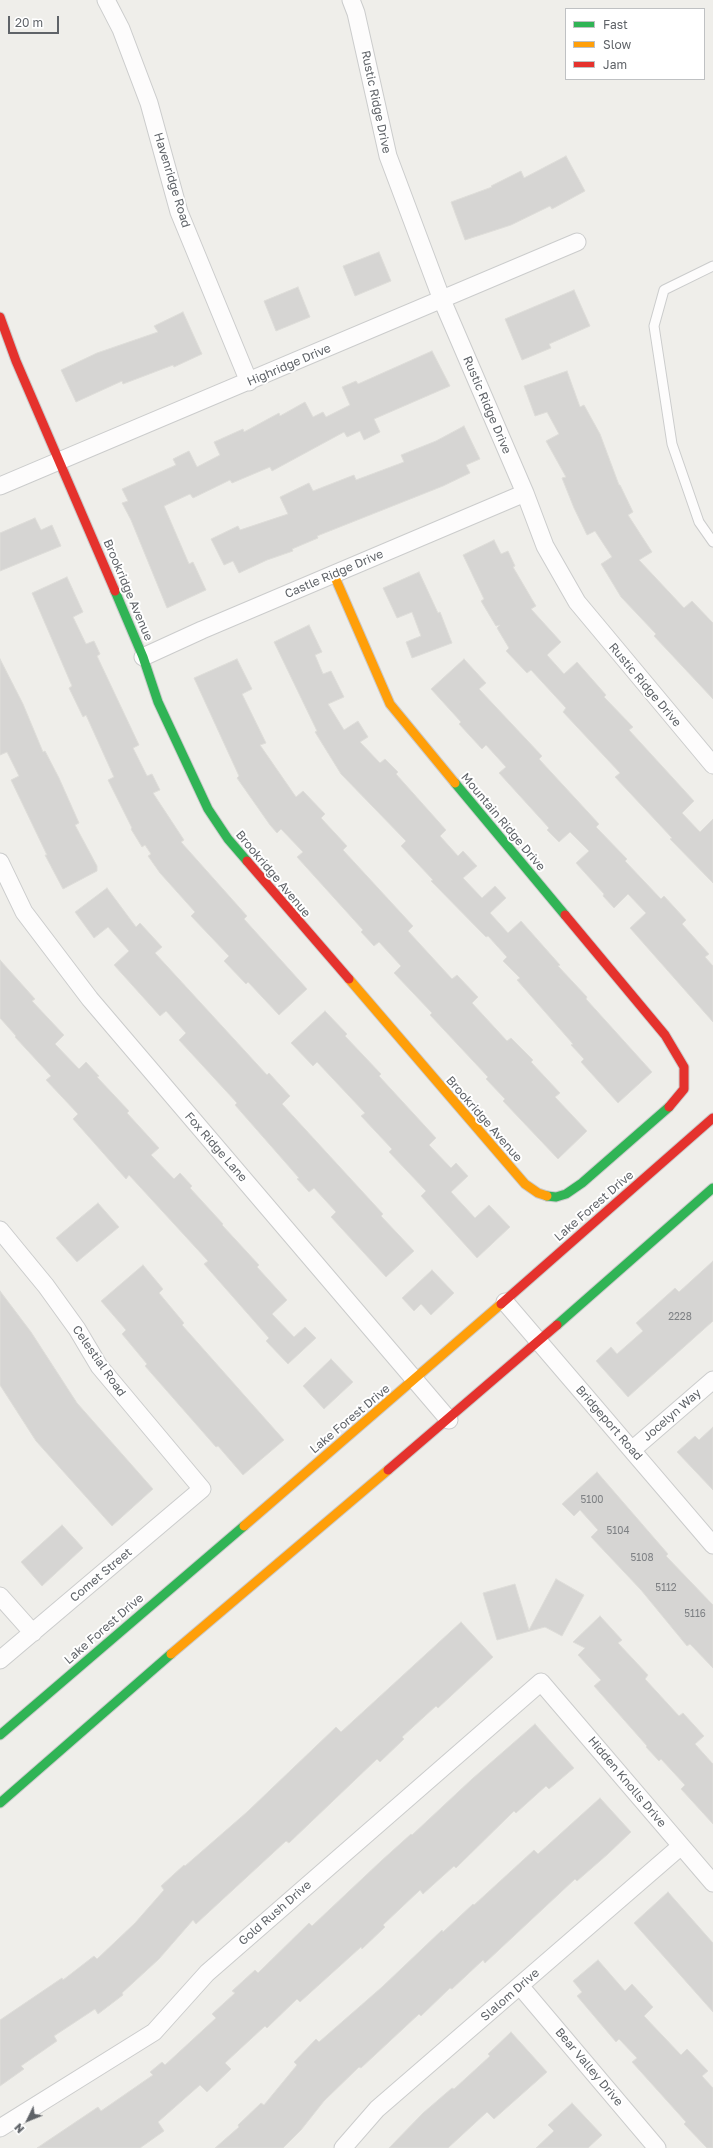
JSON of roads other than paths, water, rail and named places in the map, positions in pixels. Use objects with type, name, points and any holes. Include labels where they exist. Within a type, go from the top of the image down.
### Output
[{"type":"main road","name":"Brookridge Avenue","points":[[0,317],[16,362],[143,657],[158,702],[208,809],[228,839],[290,914],[525,1184],[538,1193],[556,1197],[566,1194],[582,1183],[674,1102],[684,1089],[686,1078],[684,1067]]},
{"type":"main road","name":"Mountain Ridge Drive","points":[[334,575],[369,659],[390,704],[665,1036],[684,1067]]},
{"type":"main road","name":"Lake Forest Drive","points":[[0,1735],[505,1302],[713,1118]]},
{"type":"main road","points":[[0,1803],[194,1634],[449,1420],[713,1188]]},
{"type":"street","name":"Havenridge Road","points":[[106,0],[121,29],[148,103],[179,212],[249,382]]},
{"type":"street","name":"Rustic Ridge Drive","points":[[351,0],[356,13],[388,156],[442,300],[525,493],[545,546],[576,602],[713,765]]},
{"type":"street","name":"Highridge Drive","points":[[0,486],[577,242]]},
{"type":"street","name":"Castle Ridge Drive","points":[[143,657],[525,493]]},
{"type":"street","name":"Fox Ridge Lane","points":[[0,862],[24,912],[90,1000],[449,1420]]},
{"type":"street","name":"Celestial Road","points":[[0,1230],[46,1286],[77,1329],[99,1366],[202,1489]]},
{"type":"street","name":"Bridgeport Road","points":[[505,1302],[713,1545]]},
{"type":"street","name":"Jocelyn Way","points":[[632,1450],[713,1380]]},
{"type":"street","name":"Comet Street","points":[[0,1660],[202,1489]]},
{"type":"street","points":[[0,1596],[33,1633]]},
{"type":"street","name":"Hidden Knolls Drive","points":[[541,1682],[713,1883]]},
{"type":"street","name":"Gold Rush Drive","points":[[0,2128],[154,2032],[207,1972],[541,1682]]},
{"type":"street","name":"Slalom Drive","points":[[343,2148],[377,2109],[681,1846]]},
{"type":"street","name":"Bear Valley Drive","points":[[520,1986],[657,2148]]},
{"type":"lane","points":[[713,266],[664,290],[654,326],[672,444],[699,522],[713,542]]}]
